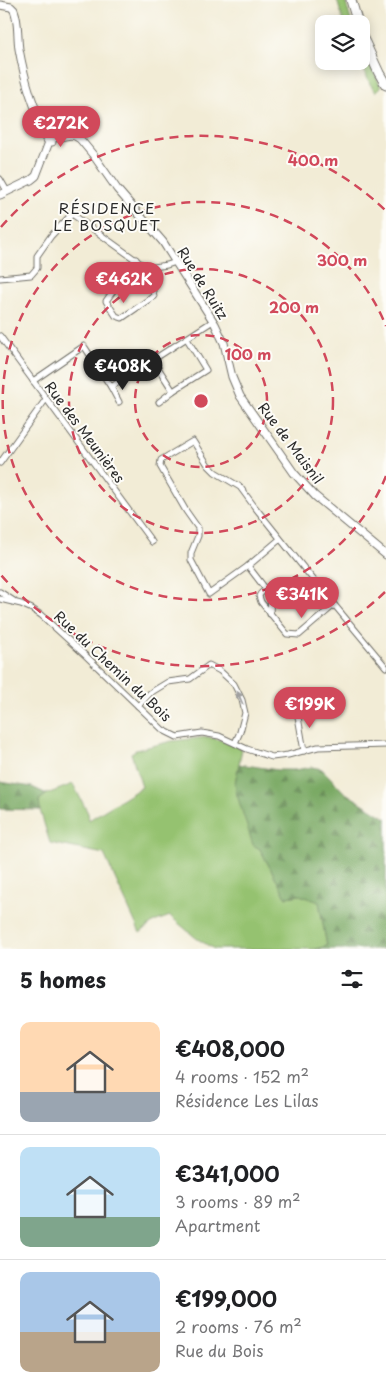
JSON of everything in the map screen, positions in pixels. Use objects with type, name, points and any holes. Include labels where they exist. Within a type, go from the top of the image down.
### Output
[{"type":"main road","points":[[351,0],[355,15]]},
{"type":"main road","points":[[370,54],[386,86]]},
{"type":"street","points":[[0,5],[13,3],[27,86],[37,116],[50,139],[36,176],[0,195]]},
{"type":"street","name":"Rue de Ruitz","points":[[50,139],[70,135],[80,139],[117,190],[163,242],[213,321],[224,343],[232,377]]},
{"type":"street","points":[[0,179],[7,191]]},
{"type":"street","points":[[0,278],[31,275],[37,268],[37,256],[51,236],[72,214],[136,259],[148,268],[154,296],[122,318],[116,316],[106,301],[136,259]]},
{"type":"street","points":[[148,268],[176,262]]},
{"type":"street","points":[[111,387],[213,321]]},
{"type":"street","name":"Rue des Meunières","points":[[0,336],[152,542]]},
{"type":"street","points":[[159,402],[206,370],[187,338]]},
{"type":"street","points":[[33,381],[84,346],[119,402]]},
{"type":"street","points":[[153,360],[173,391]]},
{"type":"street","name":"Rue de Maisnil","points":[[232,377],[240,396],[294,473],[315,496],[386,555]]},
{"type":"street","points":[[0,463],[46,399]]},
{"type":"street","points":[[280,539],[248,566],[209,594],[191,560],[191,553],[198,536],[198,528],[160,466],[161,460],[193,441],[208,465],[240,487],[280,539],[386,667]]},
{"type":"street","points":[[248,566],[271,596],[270,614]]},
{"type":"street","points":[[267,591],[264,591],[259,596],[261,602],[288,634],[299,635],[334,605]]},
{"type":"street","points":[[0,592],[21,604]]},
{"type":"street","name":"Rue du Chemin du Bois","points":[[0,599],[21,604],[41,615],[163,730],[177,737],[202,733],[219,736],[247,749],[272,757],[318,747],[386,745]]},
{"type":"street","points":[[138,706],[150,693],[168,682],[190,679],[209,665],[220,671],[234,684],[242,700],[245,713],[235,743]]},
{"type":"street","points":[[297,711],[304,751]]},
{"type":"green space","points":[[337,0],[345,0],[349,15],[341,15]]},
{"type":"green space","points":[[370,64],[381,87],[376,92],[364,70],[370,70]]},
{"type":"green space","points":[[208,737],[224,741],[242,749],[235,783],[237,795],[260,849],[286,897],[300,895],[319,901],[327,947],[315,949],[214,949],[196,938],[170,916],[154,922],[140,933],[104,854],[50,843],[40,810],[39,800],[47,794],[73,784],[88,813],[89,820],[142,787],[131,753],[172,741]]},
{"type":"green space","points":[[239,764],[278,770],[312,767],[322,769],[344,792],[386,818],[386,949],[315,949],[327,946],[319,902],[300,895],[286,897],[260,849],[253,845],[237,795],[235,783]]},
{"type":"green space","points":[[0,782],[32,787],[47,794],[39,800],[40,810],[0,809]]},
{"type":"district","name":"RÉSIDENCE LE BOSQUET","points":[[107,216]]}]
